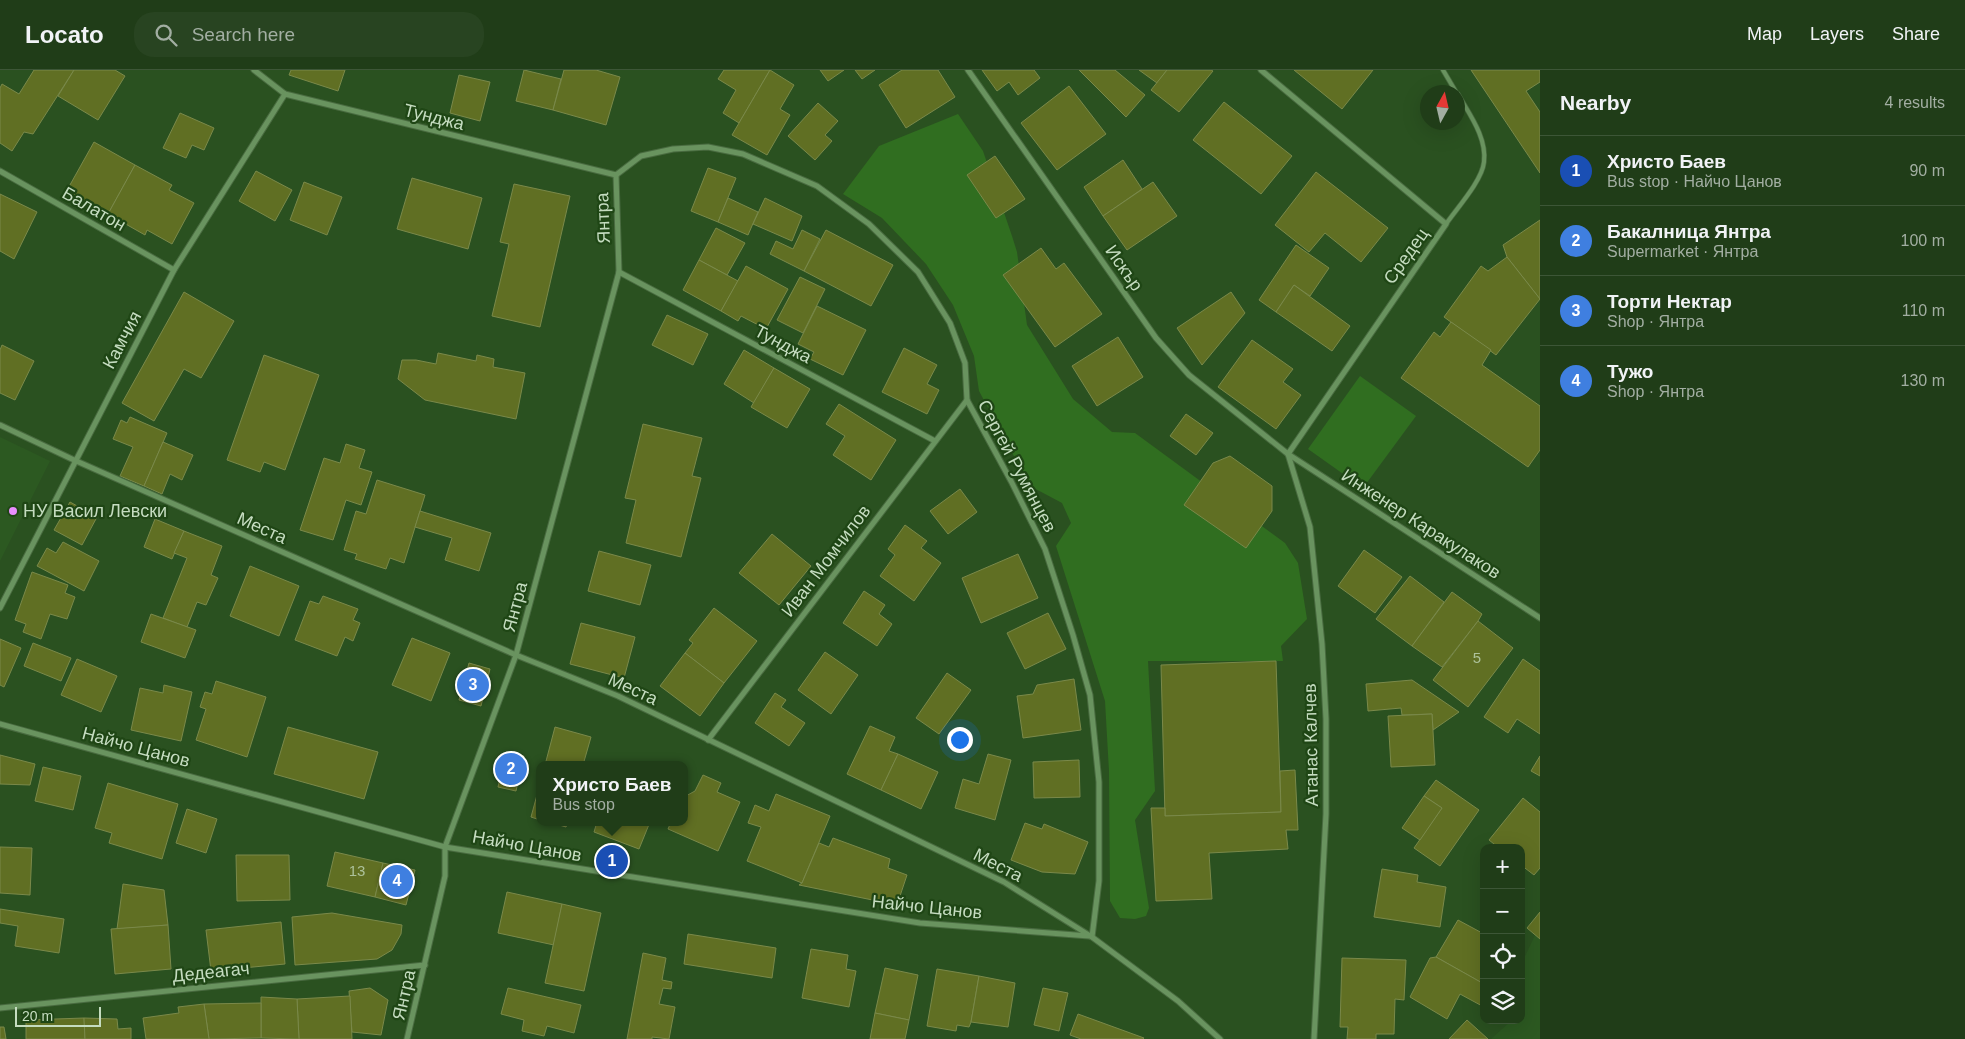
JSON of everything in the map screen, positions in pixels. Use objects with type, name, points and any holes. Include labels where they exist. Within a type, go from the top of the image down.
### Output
[{"type":"street","name":"Тунджа","points":[[254,70],[285,94],[616,175]]},
{"type":"street","name":"Искър","points":[[968,70],[1156,338],[1189,376],[1288,454]]},
{"type":"street","name":"Средец","points":[[1261,70],[1446,224],[1288,454]]},
{"type":"street","name":"Камчия","points":[[0,608],[74,460],[174,270],[285,94]]},
{"type":"street","name":"Сергей Румянцев","points":[[616,175],[641,156],[673,149],[708,147],[743,154],[817,186],[869,224],[918,272],[950,322],[965,363],[966,400],[1011,481],[1045,549],[1074,635],[1090,695],[1099,782],[1099,881],[1092,936]]},
{"type":"street","name":"Балатон","points":[[0,171],[174,270]]},
{"type":"street","name":"Янтра","points":[[407,1039],[446,876],[445,847],[516,655],[619,272],[616,175]]},
{"type":"street","name":"Тунджа","points":[[619,272],[935,441]]},
{"type":"street","name":"Иван Момчилов","points":[[708,740],[966,400]]},
{"type":"street","name":"Места","points":[[0,425],[74,460],[516,655],[618,696],[1004,882],[1092,936],[1178,1001],[1220,1039]]},
{"type":"street","name":"Атанас Калчев","points":[[1288,454],[1310,527],[1322,644],[1326,719],[1326,814],[1314,1039]]},
{"type":"street","name":"Инженер Каракулаков","points":[[1288,454],[1540,618]]},
{"type":"street","name":"Найчо Цанов","points":[[0,724],[445,847],[920,923],[1092,936]]},
{"type":"street","name":"Дедеагач","points":[[0,1008],[425,965]]},
{"type":"lane","points":[[1443,70],[1452,85]]},
{"type":"lane","points":[[1446,224],[1478,178],[1484,162],[1483,144],[1476,126],[1465,107]]},
{"type":"shaded area","points":[[958,114],[983,151],[1012,236],[1017,252],[1027,325],[1073,399],[1112,432],[1135,433],[1285,543],[1298,563],[1307,619],[1281,646],[1283,661],[1148,661],[1155,791],[1135,820],[1149,908],[1146,916],[1135,919],[1120,918],[1110,901],[1109,771],[1105,701],[1056,546],[1071,523],[1062,503],[1030,486],[979,391],[974,356],[953,305],[926,264],[882,218],[843,194],[879,146]]},
{"type":"shaded area","points":[[1360,376],[1416,416],[1363,488],[1308,449]]},
{"type":"shaded area","name":"НУ Васил Левски","points":[[0,437],[50,461],[0,561]]},
{"type":"shaded area","points":[[1535,935],[1540,939],[1540,1039],[1491,1039],[1508,1024],[1525,1024],[1525,956]]},
{"type":"building","points":[[34,70],[74,70],[33,134],[24,132],[12,151],[0,143],[0,88],[2,84],[19,94]]},
{"type":"building","points":[[74,70],[115,70],[125,76],[98,120],[58,96]]},
{"type":"building","points":[[291,70],[345,70],[338,91],[289,75]]},
{"type":"building","points":[[524,70],[561,79],[553,110],[516,101]]},
{"type":"building","points":[[564,70],[596,70],[620,77],[606,125],[553,110]]},
{"type":"building","points":[[724,70],[770,70],[739,123],[723,113],[736,90],[718,79]]},
{"type":"building","points":[[770,70],[794,85],[780,109],[790,115],[767,155],[732,135]]},
{"type":"building","points":[[820,70],[844,70],[828,81]]},
{"type":"building","points":[[855,70],[875,70],[862,79]]},
{"type":"building","points":[[902,70],[938,70],[955,97],[906,128],[879,85]]},
{"type":"building","points":[[982,70],[1034,70],[1040,78],[1018,95],[1009,82],[997,91]]},
{"type":"building","points":[[1079,70],[1115,70],[1145,95],[1126,117]]},
{"type":"building","points":[[1139,70],[1167,70],[1157,83]]},
{"type":"building","points":[[1167,70],[1213,71],[1179,112],[1151,90]]},
{"type":"building","points":[[1294,70],[1373,70],[1342,109]]},
{"type":"building","points":[[1471,70],[1540,70],[1540,82],[1526,91],[1540,112],[1540,173]]},
{"type":"building","points":[[459,75],[490,82],[480,121],[450,113]]},
{"type":"building","points":[[1069,86],[1106,134],[1057,170],[1021,123]]},
{"type":"building","points":[[1224,102],[1292,156],[1261,194],[1193,140]]},
{"type":"building","points":[[818,103],[838,121],[825,135],[832,141],[815,160],[788,136]]},
{"type":"building","points":[[180,113],[214,128],[204,150],[192,145],[186,158],[163,148]]},
{"type":"building","points":[[94,142],[135,165],[108,214],[66,192]]},
{"type":"building","points":[[995,156],[1025,199],[996,218],[967,175]]},
{"type":"building","points":[[1123,160],[1142,189],[1103,216],[1084,187]]},
{"type":"building","points":[[135,165],[172,185],[169,190],[194,203],[172,244],[147,230],[145,235],[108,214]]},
{"type":"building","points":[[708,168],[736,178],[718,222],[691,211]]},
{"type":"building","points":[[256,171],[292,190],[275,221],[239,201]]},
{"type":"building","points":[[1316,172],[1388,228],[1361,262],[1325,233],[1309,252],[1275,225]]},
{"type":"building","points":[[412,178],[482,198],[468,249],[397,229]]},
{"type":"building","points":[[304,182],[342,197],[327,235],[290,220]]},
{"type":"building","points":[[1153,182],[1177,216],[1127,250],[1103,216]]},
{"type":"building","points":[[514,184],[570,196],[540,327],[492,316],[509,244],[500,242]]},
{"type":"building","points":[[0,194],[37,212],[14,259],[0,251]]},
{"type":"building","points":[[728,198],[758,212],[748,235],[718,222]]},
{"type":"building","points":[[765,198],[802,216],[792,241],[753,224]]},
{"type":"building","points":[[1540,220],[1540,299],[1507,257],[1503,245]]},
{"type":"building","points":[[716,228],[745,243],[727,275],[699,260]]},
{"type":"building","points":[[802,230],[820,239],[804,271],[770,254],[776,241],[793,249]]},
{"type":"building","points":[[826,230],[893,265],[871,306],[804,271]]},
{"type":"building","points":[[1296,245],[1329,268],[1310,296],[1294,285],[1276,312],[1259,300]]},
{"type":"building","points":[[1041,248],[1056,269],[1064,263],[1102,314],[1055,347],[1003,275]]},
{"type":"building","points":[[1507,257],[1540,299],[1496,355],[1444,317],[1481,266],[1488,271]]},
{"type":"building","points":[[699,260],[738,281],[721,311],[683,290]]},
{"type":"building","points":[[746,266],[788,289],[766,329],[741,316],[738,321],[721,311]]},
{"type":"building","points":[[800,277],[825,289],[803,333],[777,320]]},
{"type":"building","points":[[1294,285],[1350,326],[1332,351],[1276,312]]},
{"type":"building","points":[[184,292],[234,321],[201,378],[184,369],[154,421],[122,403]]},
{"type":"building","points":[[1231,292],[1245,313],[1202,365],[1177,328]]},
{"type":"building","points":[[817,306],[866,330],[843,375],[810,359],[814,352],[798,344]]},
{"type":"building","points":[[667,315],[708,334],[693,365],[652,345]]},
{"type":"building","points":[[1451,322],[1491,350],[1482,365],[1540,406],[1540,450],[1528,467],[1401,378],[1434,332],[1440,337]]},
{"type":"building","points":[[1118,337],[1143,377],[1097,406],[1072,366]]},
{"type":"building","points":[[1252,340],[1293,369],[1283,382],[1301,395],[1276,429],[1218,387]]},
{"type":"building","points":[[2,345],[34,361],[15,400],[0,393],[0,350]]},
{"type":"building","points":[[904,348],[937,365],[927,384],[939,390],[927,414],[882,392]]},
{"type":"building","points":[[744,350],[774,368],[754,403],[724,384]]},
{"type":"building","points":[[438,353],[476,361],[477,355],[494,359],[493,367],[525,373],[516,419],[425,400],[398,379],[402,360],[416,360],[436,364]]},
{"type":"building","points":[[264,355],[319,375],[285,470],[264,462],[260,472],[227,460]]},
{"type":"building","points":[[774,368],[810,389],[787,428],[751,407]]},
{"type":"building","points":[[839,404],[896,440],[871,480],[833,455],[845,436],[826,424]]},
{"type":"building","points":[[1186,414],[1213,433],[1196,455],[1170,436]]},
{"type":"building","points":[[130,417],[167,433],[144,486],[120,476],[133,447],[113,439],[121,420],[127,423]]},
{"type":"building","points":[[643,424],[702,438],[692,476],[701,478],[681,557],[626,543],[636,500],[625,498]]},
{"type":"building","points":[[163,442],[193,455],[182,480],[170,474],[162,494],[144,486]]},
{"type":"building","points":[[346,444],[365,450],[359,468],[372,472],[361,505],[346,500],[333,540],[300,530],[324,458],[340,463]]},
{"type":"building","points":[[1230,456],[1272,486],[1272,511],[1246,548],[1184,505],[1213,463]]},
{"type":"building","points":[[377,480],[425,495],[404,563],[390,558],[386,569],[355,559],[357,554],[344,550],[356,511],[366,514]]},
{"type":"building","points":[[960,489],[977,512],[948,534],[930,511]]},
{"type":"building","points":[[70,502],[97,517],[82,545],[54,530]]},
{"type":"building","points":[[420,511],[491,533],[479,571],[445,560],[452,538],[415,527]]},
{"type":"building","points":[[155,519],[184,531],[172,559],[144,547]]},
{"type":"building","points":[[905,525],[927,541],[921,548],[941,563],[914,601],[880,576],[895,555],[888,549]]},
{"type":"building","points":[[184,531],[222,546],[211,575],[218,578],[206,605],[197,602],[187,627],[163,618],[187,558],[174,553]]},
{"type":"building","points":[[772,534],[811,566],[779,605],[739,573]]},
{"type":"building","points":[[63,542],[99,561],[84,591],[37,566],[47,548],[56,553]]},
{"type":"building","points":[[1364,550],[1402,577],[1375,613],[1338,586]]},
{"type":"building","points":[[599,551],[651,565],[640,605],[588,591]]},
{"type":"building","points":[[1018,554],[1038,598],[981,623],[962,578]]},
{"type":"building","points":[[250,566],[299,586],[279,636],[230,616]]},
{"type":"building","points":[[32,572],[68,585],[65,593],[75,597],[67,619],[50,614],[41,639],[23,632],[26,624],[15,620]]},
{"type":"building","points":[[1410,576],[1444,602],[1412,646],[1376,619]]},
{"type":"building","points":[[864,591],[885,605],[879,614],[892,624],[877,646],[843,623]]},
{"type":"building","points":[[1452,592],[1482,614],[1442,667],[1412,646]]},
{"type":"building","points":[[323,596],[358,609],[353,620],[360,623],[353,641],[345,637],[337,656],[295,640],[310,601],[319,604]]},
{"type":"building","points":[[714,608],[757,641],[724,683],[685,653],[693,643],[689,640]]},
{"type":"building","points":[[1048,613],[1066,649],[1025,669],[1007,633]]},
{"type":"building","points":[[151,614],[196,630],[185,658],[141,642]]},
{"type":"building","points":[[1478,621],[1513,648],[1468,707],[1433,680]]},
{"type":"building","points":[[581,623],[635,637],[624,678],[570,664]]},
{"type":"building","points":[[412,638],[450,653],[431,701],[392,685]]},
{"type":"building","points":[[0,639],[21,648],[4,687],[0,685]]},
{"type":"building","points":[[33,643],[71,658],[61,681],[24,666]]},
{"type":"building","points":[[825,652],[858,675],[831,714],[798,690]]},
{"type":"building","points":[[685,653],[724,683],[700,716],[660,686]]},
{"type":"building","points":[[77,659],[117,676],[101,712],[61,695]]},
{"type":"building","points":[[1523,659],[1540,671],[1540,734],[1517,719],[1508,733],[1484,717]]},
{"type":"building","points":[[1276,661],[1281,812],[1165,816],[1161,665]]},
{"type":"building","points":[[469,663],[490,669],[481,706],[459,700]]},
{"type":"building","points":[[947,673],[971,690],[939,734],[916,718]]},
{"type":"building","points":[[1074,679],[1081,730],[1023,738],[1017,696],[1033,694],[1037,685]]},
{"type":"building","points":[[1412,680],[1459,712],[1433,730],[1432,714],[1402,715],[1401,708],[1368,711],[1366,684]]},
{"type":"building","points":[[216,681],[266,697],[247,757],[196,740],[206,709],[200,707],[205,692],[212,694]]},
{"type":"building","points":[[164,685],[192,692],[181,741],[131,730],[140,688],[163,693]]},
{"type":"building","points":[[775,693],[786,700],[781,707],[805,723],[789,746],[755,723]]},
{"type":"building","points":[[1432,714],[1435,765],[1391,767],[1388,716]]},
{"type":"building","points":[[870,726],[895,737],[889,751],[898,754],[881,790],[847,774]]},
{"type":"building","points":[[288,727],[378,752],[364,799],[274,774]]},
{"type":"building","points":[[555,727],[591,737],[584,761],[546,761]]},
{"type":"building","points":[[506,752],[524,756],[516,791],[498,787]]},
{"type":"building","points":[[898,754],[938,772],[921,809],[881,790]]},
{"type":"building","points":[[988,754],[1011,760],[995,820],[955,808],[963,779],[979,784]]},
{"type":"building","points":[[0,755],[35,764],[30,785],[0,784]]},
{"type":"building","points":[[1540,756],[1540,776],[1531,771]]},
{"type":"building","points":[[1079,760],[1080,797],[1034,798],[1033,762]]},
{"type":"building","points":[[43,767],[81,776],[73,810],[35,801]]},
{"type":"building","points":[[1295,770],[1298,830],[1286,830],[1288,849],[1209,853],[1212,899],[1156,901],[1151,808],[1165,808],[1165,816],[1281,812],[1280,771]]},
{"type":"building","points":[[703,775],[721,783],[717,792],[740,802],[718,851],[668,829],[669,826],[688,826],[688,795],[695,791]]},
{"type":"building","points":[[1436,780],[1479,810],[1440,866],[1414,848],[1442,808],[1424,796]]},
{"type":"building","points":[[108,783],[178,804],[162,859],[109,843],[112,833],[95,828]]},
{"type":"building","points":[[776,794],[830,816],[802,883],[747,861],[761,827],[748,823],[755,805],[769,811]]},
{"type":"building","points":[[1424,796],[1442,808],[1420,840],[1402,828]]},
{"type":"building","points":[[1523,798],[1540,812],[1540,868],[1534,875],[1525,868],[1525,844],[1494,844],[1489,840]]},
{"type":"building","points":[[536,799],[536,819],[531,817]]},
{"type":"building","points":[[187,809],[217,819],[206,853],[176,843]]},
{"type":"building","points":[[1025,823],[1042,829],[1044,824],[1088,842],[1075,874],[1042,872],[1011,860]]},
{"type":"building","points":[[596,826],[648,826],[639,849],[594,832]]},
{"type":"building","points":[[833,838],[890,859],[888,868],[907,875],[897,905],[799,885],[802,883],[819,843],[829,847]]},
{"type":"building","points":[[0,847],[32,848],[30,895],[0,893]]},
{"type":"building","points":[[335,852],[383,863],[375,897],[327,886]]},
{"type":"building","points":[[236,855],[289,855],[290,900],[237,901]]},
{"type":"building","points":[[383,863],[415,870],[406,905],[375,897]]},
{"type":"building","points":[[1382,869],[1418,875],[1417,882],[1446,887],[1440,927],[1374,917]]},
{"type":"building","points":[[123,884],[164,890],[168,925],[117,929]]},
{"type":"building","points":[[507,892],[562,904],[554,945],[498,933]]},
{"type":"building","points":[[562,904],[601,913],[584,991],[545,983]]},
{"type":"building","points":[[0,909],[64,919],[59,953],[15,946],[18,926],[0,923]]},
{"type":"building","points":[[1540,912],[1540,939],[1527,928]]},
{"type":"building","points":[[332,913],[402,925],[401,934],[392,950],[377,959],[295,965],[292,917]]},
{"type":"building","points":[[1458,920],[1480,932],[1480,982],[1436,957]]},
{"type":"building","points":[[281,922],[285,964],[211,971],[206,930]]},
{"type":"building","points":[[168,925],[171,969],[115,974],[111,929]]},
{"type":"building","points":[[688,934],[776,948],[772,978],[684,964]]},
{"type":"building","points":[[811,949],[848,955],[846,969],[856,971],[849,1007],[802,998]]},
{"type":"building","points":[[643,953],[666,958],[662,980],[672,982],[671,989],[663,988],[659,1004],[675,1007],[669,1039],[652,1037],[652,1039],[627,1039]]},
{"type":"building","points":[[1436,957],[1480,982],[1480,1005],[1460,994],[1447,1019],[1410,997],[1430,958]]},
{"type":"building","points":[[1342,958],[1406,960],[1404,1000],[1395,999],[1394,1034],[1376,1034],[1376,1039],[1347,1039],[1348,1027],[1340,1027]]},
{"type":"building","points":[[885,968],[918,975],[909,1020],[875,1013]]},
{"type":"building","points":[[937,969],[979,976],[969,1027],[957,1025],[956,1031],[927,1026]]},
{"type":"building","points":[[979,976],[1015,983],[1008,1027],[971,1022]]},
{"type":"building","points":[[370,988],[388,1000],[381,1035],[352,1032],[349,991]]},
{"type":"building","points":[[508,988],[581,1005],[574,1033],[547,1026],[544,1036],[522,1031],[524,1020],[501,1014]]},
{"type":"building","points":[[1043,988],[1068,993],[1059,1031],[1034,1025]]},
{"type":"building","points":[[350,996],[352,1039],[299,1039],[297,999]]},
{"type":"building","points":[[261,997],[297,999],[299,1039],[261,1038]]},
{"type":"building","points":[[261,1003],[261,1038],[209,1039],[204,1004]]},
{"type":"building","points":[[204,1004],[209,1039],[146,1039],[143,1018],[179,1013],[178,1007]]},
{"type":"building","points":[[875,1013],[909,1020],[905,1039],[870,1039]]},
{"type":"building","points":[[1078,1014],[1144,1038],[1081,1039],[1070,1035]]},
{"type":"building","points":[[84,1018],[85,1039],[26,1039],[26,1020]]},
{"type":"building","points":[[84,1018],[117,1019],[118,1029],[131,1028],[131,1039],[85,1039]]},
{"type":"building","points":[[1467,1020],[1488,1039],[1449,1039]]},
{"type":"building","points":[[0,1027],[4,1027],[6,1039],[0,1039]]},
{"type":"place","name":"НУ Васил Левски","points":[[13,511]]},
{"type":"place","name":"Торти Нектар","points":[[473,685]]},
{"type":"place","name":"Бакалница Янтра","points":[[511,769]]},
{"type":"place","name":"Христо Баев","points":[[612,861]]},
{"type":"place","name":"Тужо","points":[[397,881]]}]
